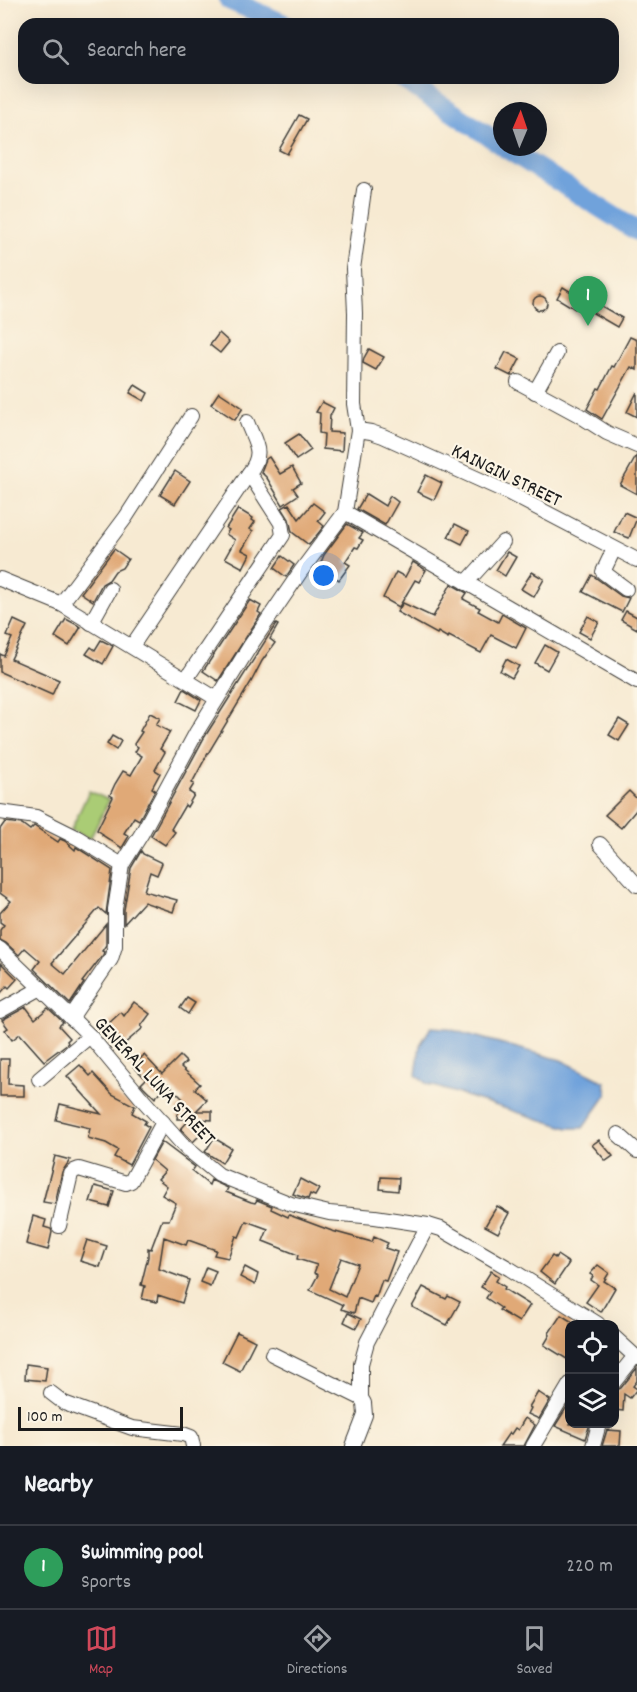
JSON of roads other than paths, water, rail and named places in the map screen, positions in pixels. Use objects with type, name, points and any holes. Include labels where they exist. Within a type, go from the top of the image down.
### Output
[{"type":"street","points":[[71,1018],[111,959],[116,946],[115,909],[122,866],[196,733],[301,571],[345,512],[358,430],[354,405],[353,269],[364,190]]},
{"type":"street","points":[[535,392],[557,353]]},
{"type":"street","points":[[518,382],[608,433],[637,446]]},
{"type":"street","points":[[61,604],[126,517],[191,416]]},
{"type":"street","points":[[132,646],[258,460],[258,452],[248,422]]},
{"type":"street","name":"KAINGIN STREET","points":[[358,430],[383,436],[507,492],[637,560]]},
{"type":"street","points":[[186,679],[283,535],[281,524],[249,473]]},
{"type":"street","points":[[345,512],[637,682]]},
{"type":"street","points":[[466,583],[503,542]]},
{"type":"street","points":[[614,549],[603,572],[626,589]]},
{"type":"street","points":[[0,579],[61,604],[218,699]]},
{"type":"street","points":[[91,623],[110,590]]},
{"type":"street","points":[[1,815],[36,817],[78,838],[122,866]]},
{"type":"street","points":[[600,844],[637,885]]},
{"type":"street","name":"GENERAL LUNA STREET","points":[[0,949],[90,1036],[186,1147],[219,1175],[291,1204],[329,1213],[428,1225],[441,1230],[510,1269],[592,1320]]},
{"type":"street","points":[[0,1011],[41,988]]},
{"type":"street","points":[[39,1079],[90,1036]]},
{"type":"street","points":[[59,1226],[71,1174],[79,1169],[126,1183],[131,1181],[163,1122]]},
{"type":"street","points":[[618,1134],[637,1151]]},
{"type":"street","points":[[353,1446],[365,1415],[361,1398],[361,1364],[367,1342],[428,1225]]},
{"type":"street","points":[[619,1341],[636,1357],[619,1377]]},
{"type":"street","points":[[272,1354],[361,1398]]},
{"type":"street","points":[[533,1446],[565,1392]]},
{"type":"street","points":[[51,1393],[64,1403],[132,1428],[183,1434],[191,1437],[193,1446]]},
{"type":"street","points":[[593,1446],[598,1428]]},
{"type":"water","points":[[431,1027],[445,1028],[561,1060],[605,1082],[607,1094],[583,1128],[568,1128],[427,1084],[416,1075],[420,1045]]},
{"type":"waterway","points":[[229,0],[270,18]]},
{"type":"waterway","points":[[410,84],[493,139]]},
{"type":"waterway","points":[[518,156],[637,231]]},
{"type":"place","name":"Swimming pool","points":[[588,326]]}]
